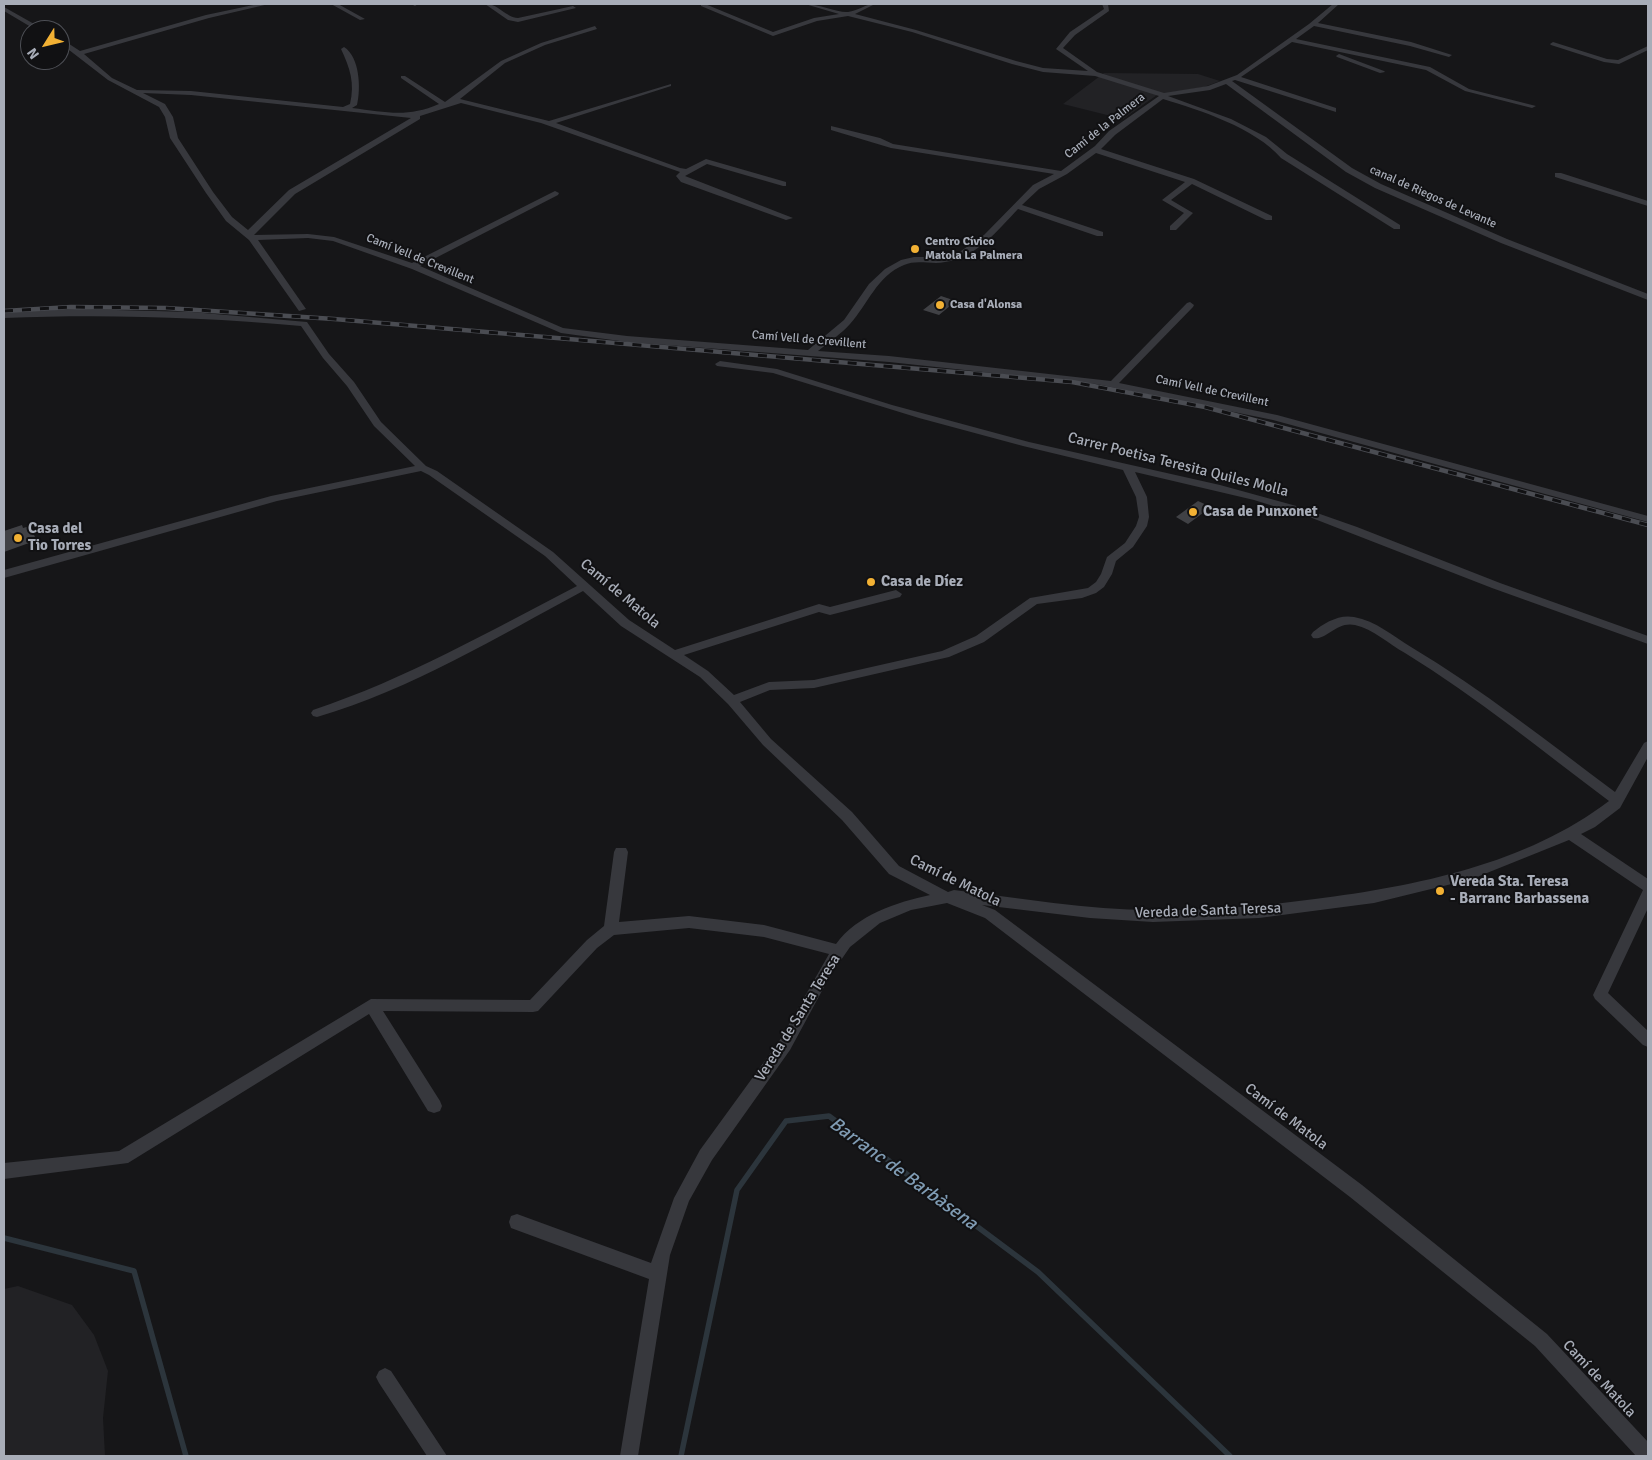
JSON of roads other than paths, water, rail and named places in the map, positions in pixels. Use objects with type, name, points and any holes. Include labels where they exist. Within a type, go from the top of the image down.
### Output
[{"type":"street","points":[[79,53],[243,6],[266,4]]},
{"type":"street","points":[[334,4],[362,18]]},
{"type":"street","points":[[488,4],[510,19],[518,20],[573,8]]},
{"type":"street","points":[[808,4],[850,14],[1014,63],[1044,70],[1096,74],[1195,108],[1257,135],[1281,149],[1284,156],[1396,226]]},
{"type":"street","points":[[703,5],[773,34],[816,19],[850,14],[872,4]]},
{"type":"street","points":[[1096,74],[1059,49],[1060,44],[1107,10],[1106,4]]},
{"type":"street","name":"Camí de la Palmera","points":[[810,353],[847,322],[872,286],[888,271],[901,263],[914,260],[945,260],[964,253],[988,237],[1036,187],[1062,174],[1095,150],[1112,133],[1163,96],[1210,88],[1232,80],[1312,24],[1336,4]]},
{"type":"street","points":[[4,9],[23,20]]},
{"type":"street","points":[[1312,24],[1411,44],[1449,55]]},
{"type":"street","points":[[250,236],[292,192],[363,147],[421,115],[453,101],[503,62],[543,44],[595,28]]},
{"type":"street","points":[[1290,40],[1428,68],[1467,90],[1532,106]]},
{"type":"street","points":[[1304,43],[1382,72]]},
{"type":"street","points":[[1552,44],[1606,61],[1619,62],[1648,48]]},
{"type":"street","points":[[70,47],[110,79],[162,106],[169,117],[174,138],[190,163],[229,219],[250,236],[302,309]]},
{"type":"street","points":[[344,49],[353,66],[358,89],[353,105],[344,109]]},
{"type":"street","points":[[403,77],[445,105]]},
{"type":"street","points":[[1232,80],[1333,110]]},
{"type":"street","name":"canal de Riegos de Levante","points":[[1232,80],[1348,170],[1378,186],[1504,242],[1648,297]]},
{"type":"street","points":[[550,123],[669,85]]},
{"type":"street","points":[[133,91],[191,93],[421,115]]},
{"type":"street","points":[[453,101],[461,101],[550,123],[679,170],[687,170]]},
{"type":"street","points":[[834,128],[845,135],[884,142],[891,146],[1062,174]]},
{"type":"street","points":[[1095,150],[1191,181],[1269,218]]},
{"type":"street","points":[[783,184],[706,161],[687,170],[680,176],[684,180],[789,218]]},
{"type":"street","points":[[1558,175],[1648,204]]},
{"type":"street","points":[[1173,228],[1189,213],[1166,200],[1191,181]]},
{"type":"street","points":[[413,266],[555,193]]},
{"type":"street","points":[[1016,206],[1100,234]]},
{"type":"street","name":"Camí Vell de Crevillent","points":[[250,236],[323,236],[413,266],[561,330],[627,339],[1033,373],[1113,384],[1274,417],[1648,519]]},
{"type":"street","points":[[1113,384],[1190,305]]},
{"type":"street","name":"Camí de Matola","points":[[4,315],[76,312],[162,313],[304,324],[326,356],[351,384],[377,424],[422,468],[433,473],[550,554],[625,623],[704,674],[732,701],[767,742],[847,816],[894,870],[946,897],[990,914],[1356,1191],[1541,1340],[1648,1456]]},
{"type":"street","name":"Carrer Poetisa Teresita Quiles Molla","points":[[720,364],[782,371],[858,397],[931,418],[1127,468],[1193,481],[1294,508],[1358,529],[1515,593],[1648,640]]},
{"type":"street","points":[[4,574],[275,498],[422,468]]},
{"type":"street","points":[[732,701],[769,686],[814,684],[945,654],[980,639],[1034,601],[1045,598],[1076,597],[1095,590],[1109,572],[1111,559],[1129,546],[1142,528],[1145,512],[1138,484],[1127,468]]},
{"type":"street","points":[[317,714],[339,707],[422,671],[585,586]]},
{"type":"street","points":[[672,655],[820,608],[830,611],[896,594]]},
{"type":"street","points":[[1316,635],[1328,626],[1343,621],[1353,620],[1366,625],[1418,655],[1617,800]]},
{"type":"street","name":"Vereda de Santa Teresa","points":[[629,1456],[661,1255],[682,1198],[706,1155],[784,1045],[839,951],[845,943],[875,920],[909,904],[946,897],[1153,916],[1259,912],[1374,897],[1472,874],[1553,843],[1590,823],[1617,800],[1648,746]]},
{"type":"street","points":[[1570,834],[1648,886]]},
{"type":"street","points":[[610,929],[622,852]]},
{"type":"street","points":[[1632,875],[1648,894],[1600,995],[1648,1040]]},
{"type":"street","points":[[4,1171],[122,1158],[371,1005],[533,1006],[592,944],[610,929],[689,922],[764,931],[839,951]]},
{"type":"street","points":[[371,1005],[434,1106]]},
{"type":"street","points":[[517,1222],[658,1274]]},
{"type":"street","points":[[385,1377],[438,1456]]},
{"type":"waterway","name":"Barranc de Barbàsena","points":[[681,1456],[737,1190],[786,1121],[829,1116],[1038,1272],[1230,1456]]},
{"type":"waterway","name":"Barranc de Barbàsena","points":[[4,1238],[134,1271],[186,1456]]},
{"type":"railway","points":[[4,311],[71,307],[166,308],[334,319],[1072,382],[1205,407],[1648,525]]},
{"type":"place","name":"Centro Cívico Matola La Palmera","points":[[915,249]]},
{"type":"place","name":"Casa d'Alonsa","points":[[940,305]]},
{"type":"place","name":"Casa de Punxonet","points":[[1193,512]]},
{"type":"place","name":"Casa del Tio Torres","points":[[18,538]]},
{"type":"place","name":"Casa de Díez","points":[[871,582]]},
{"type":"place","name":"Vereda Sta. Teresa - Barranc Barbassena","points":[[1440,891]]}]
